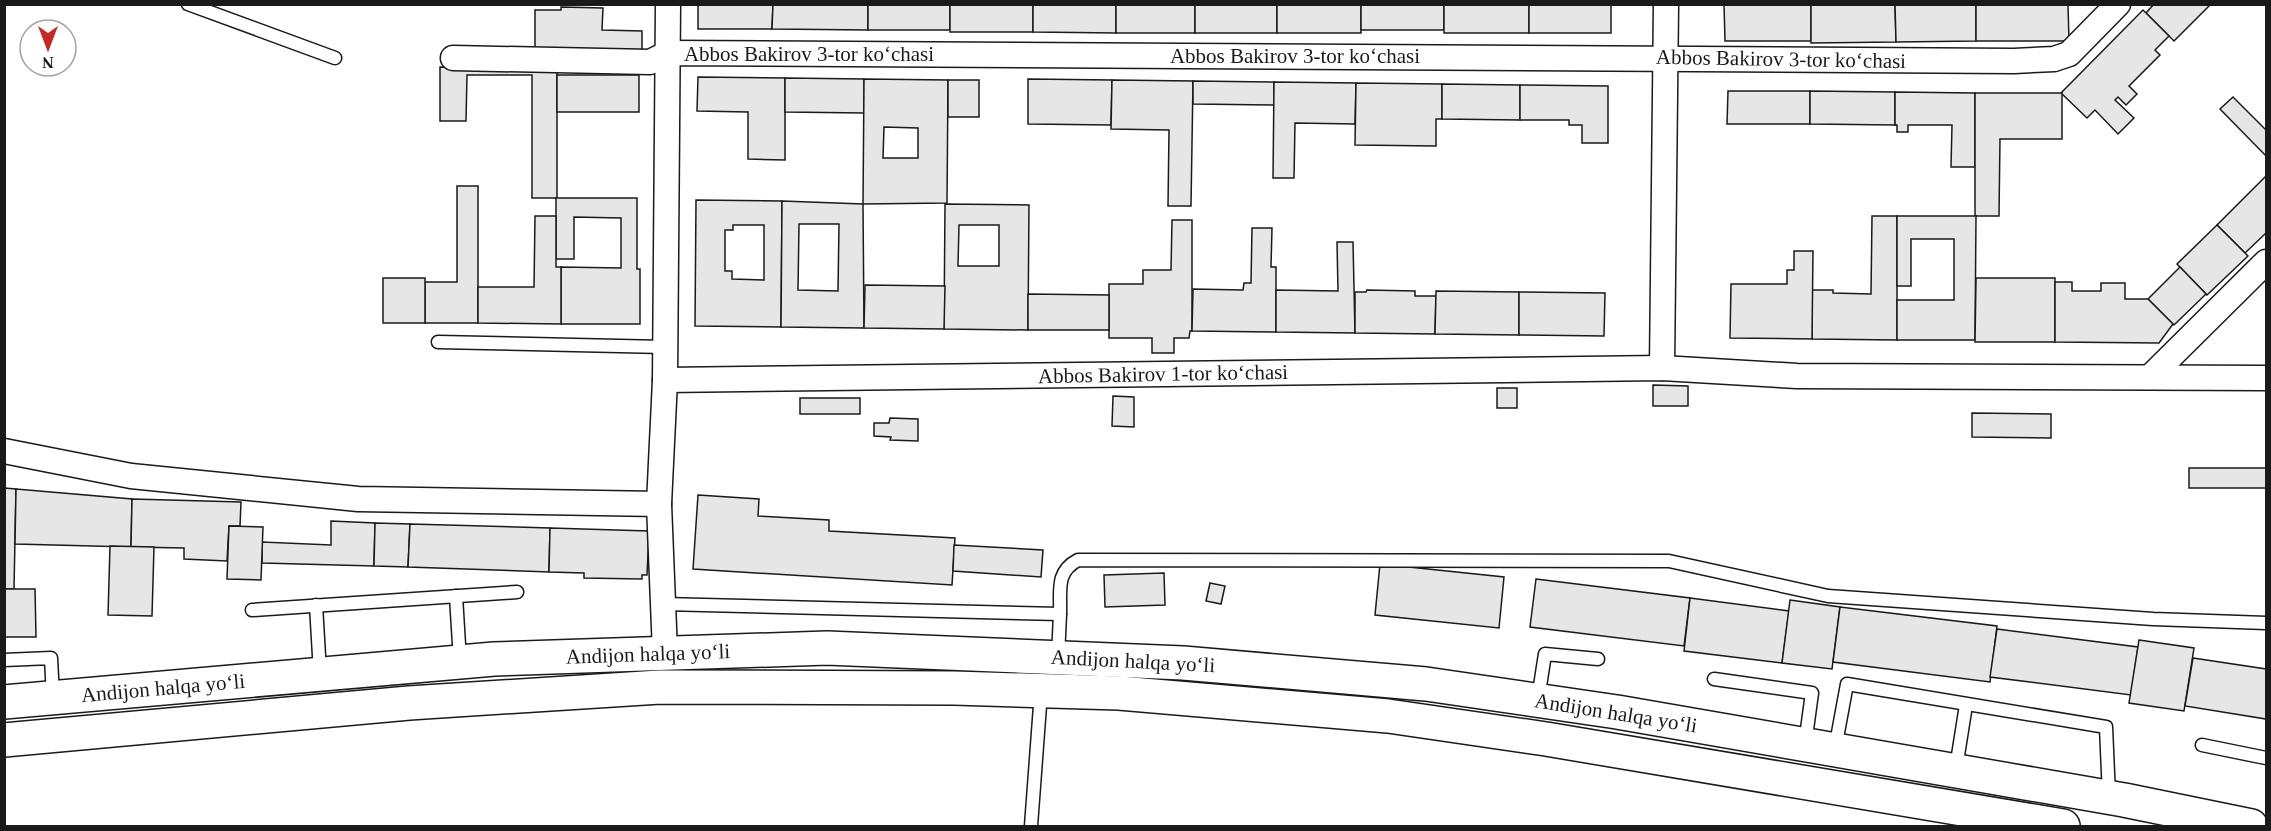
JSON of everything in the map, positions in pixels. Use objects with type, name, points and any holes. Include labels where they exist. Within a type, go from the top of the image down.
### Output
[{"type":"highway","name":"Andijon halqa yo‘li","points":[[4,702],[460,662],[665,653],[827,648],[1183,663],[1426,684],[1538,700],[2109,797],[2251,826]]},
{"type":"highway","name":"Andijon halqa yo‘li","points":[[4,740],[409,703],[660,687],[1041,690],[1119,693],[1388,716],[1557,741],[2011,821],[2064,826]]},
{"type":"street","points":[[665,653],[659,504],[665,380],[668,4]]},
{"type":"street","points":[[1662,368],[1666,4]]},
{"type":"street","name":"Abbos Bakirov 3-tor koʻchasi","points":[[453,58],[650,62],[668,53],[2002,61],[2054,59],[2069,54],[2118,4]]},
{"type":"street","points":[[2150,377],[2266,262]]},
{"type":"street","name":"Abbos Bakirov 1-tor koʻchasi","points":[[665,380],[1662,368],[1797,376],[2266,378]]},
{"type":"street","points":[[4,451],[131,476],[358,499],[659,504]]},
{"type":"lane","points":[[188,4],[335,58]]},
{"type":"lane","points":[[438,342],[664,347]]},
{"type":"lane","points":[[1058,657],[1062,575],[1067,566],[1078,560],[1669,561],[1828,596],[2153,619],[2266,622]]},
{"type":"lane","points":[[252,610],[517,592]]},
{"type":"lane","points":[[456,596],[460,662]]},
{"type":"lane","points":[[663,604],[1060,614]]},
{"type":"lane","points":[[316,605],[321,674]]},
{"type":"lane","points":[[1538,700],[1545,654],[1598,659]]},
{"type":"lane","points":[[4,660],[51,658],[53,698]]},
{"type":"lane","points":[[1714,679],[1812,693],[1820,747]]},
{"type":"lane","points":[[1820,747],[1846,684],[2106,728],[2109,797]]},
{"type":"lane","points":[[1031,826],[1041,690]]},
{"type":"lane","points":[[1955,771],[1966,705]]},
{"type":"lane","points":[[2202,745],[2266,758]]},
{"type":"building","points":[[698,4],[773,4],[772,29],[698,29]]},
{"type":"building","points":[[773,4],[868,4],[868,30],[772,29]]},
{"type":"building","points":[[868,4],[950,4],[950,30],[868,30]]},
{"type":"building","points":[[950,4],[1033,4],[1033,32],[950,32]]},
{"type":"building","points":[[1033,4],[1116,4],[1116,33],[1033,32]]},
{"type":"building","points":[[1116,4],[1195,4],[1195,33],[1116,33]]},
{"type":"building","points":[[1195,4],[1277,4],[1277,33],[1195,33]]},
{"type":"building","points":[[1277,4],[1361,4],[1361,33],[1277,33]]},
{"type":"building","points":[[1361,4],[1444,4],[1444,30],[1361,30]]},
{"type":"building","points":[[1444,4],[1529,4],[1529,33],[1444,33]]},
{"type":"building","points":[[1529,4],[1611,4],[1611,33],[1529,33]]},
{"type":"building","points":[[1724,4],[1811,4],[1811,41],[1725,41]]},
{"type":"building","points":[[1811,4],[1895,4],[1896,42],[1811,43]]},
{"type":"building","points":[[1895,4],[1976,4],[1976,41],[1896,42]]},
{"type":"building","points":[[1976,4],[2068,5],[2069,41],[1976,41]]},
{"type":"building","points":[[2154,4],[2211,4],[2174,41],[2146,13]]},
{"type":"building","points":[[561,7],[603,8],[602,30],[642,31],[642,52],[535,50],[535,10],[561,10]]},
{"type":"building","points":[[2143,10],[2169,36],[2155,50],[2160,55],[2129,86],[2137,94],[2126,105],[2118,97],[2115,100],[2134,118],[2118,134],[2095,110],[2087,118],[2061,93]]},
{"type":"building","points":[[440,67],[557,68],[557,198],[532,198],[532,75],[467,75],[466,121],[440,121]]},
{"type":"building","points":[[557,75],[639,75],[639,112],[557,112]]},
{"type":"building","points":[[698,77],[785,78],[785,160],[748,159],[748,112],[697,111]]},
{"type":"building","points":[[785,78],[864,79],[864,113],[785,112]]},
{"type":"building","points":[[864,79],[948,80],[947,203],[863,204]],"holes":[[[884,127],[918,128],[918,158],[883,158]]]},
{"type":"building","points":[[1028,79],[1112,80],[1111,125],[1028,124]]},
{"type":"building","points":[[948,80],[979,80],[979,117],[948,117]]},
{"type":"building","points":[[1112,80],[1193,81],[1191,206],[1168,206],[1169,130],[1111,129]]},
{"type":"building","points":[[1193,81],[1274,82],[1274,105],[1193,104]]},
{"type":"building","points":[[1274,82],[1356,83],[1355,124],[1295,123],[1294,178],[1273,178]]},
{"type":"building","points":[[1356,83],[1442,84],[1442,119],[1436,119],[1436,146],[1355,145]]},
{"type":"building","points":[[1442,84],[1520,85],[1520,120],[1442,119]]},
{"type":"building","points":[[1520,85],[1608,86],[1608,143],[1582,143],[1582,125],[1569,125],[1569,120],[1520,120]]},
{"type":"building","points":[[1728,91],[1810,91],[1810,124],[1727,124]]},
{"type":"building","points":[[1810,91],[1895,92],[1895,125],[1810,124]]},
{"type":"building","points":[[1895,92],[1975,93],[1975,167],[1951,167],[1952,125],[1908,125],[1908,132],[1897,132]]},
{"type":"building","points":[[1975,93],[2062,93],[2062,139],[2000,139],[1999,216],[1975,216]]},
{"type":"building","points":[[2233,97],[2266,130],[2266,156],[2220,109]]},
{"type":"building","points":[[2266,176],[2266,233],[2245,253],[2217,225]]},
{"type":"building","points":[[457,186],[478,186],[478,323],[425,323],[425,282],[457,282]]},
{"type":"building","points":[[556,198],[637,198],[640,324],[561,324],[561,267],[621,268],[621,218],[574,217],[574,259],[556,259]]},
{"type":"building","points":[[696,200],[782,201],[781,327],[695,326]],"holes":[[[733,225],[764,225],[764,280],[732,279],[732,271],[725,271],[725,230],[733,230]]]},
{"type":"building","points":[[782,201],[863,204],[864,328],[781,327]],"holes":[[[799,224],[839,224],[838,291],[798,290]]]},
{"type":"building","points":[[945,204],[1029,205],[1028,330],[944,329]],"holes":[[[959,225],[999,225],[999,266],[958,266]]]},
{"type":"building","points":[[535,216],[556,216],[556,267],[561,267],[561,324],[478,323],[478,287],[534,287]]},
{"type":"building","points":[[1872,216],[1897,216],[1897,340],[1812,339],[1812,290],[1871,294]]},
{"type":"building","points":[[1897,216],[1976,216],[1975,340],[1897,340],[1897,300],[1954,300],[1954,239],[1911,239],[1911,286],[1897,286]]},
{"type":"building","points":[[1172,220],[1192,220],[1192,331],[1190,331],[1189,338],[1174,338],[1174,353],[1152,353],[1152,338],[1109,338],[1109,284],[1143,284],[1143,270],[1171,270]]},
{"type":"building","points":[[2217,225],[2248,256],[2207,295],[2177,264]]},
{"type":"building","points":[[1252,228],[1272,228],[1271,267],[1276,267],[1276,332],[1192,331],[1193,289],[1243,290],[1244,283],[1251,283]]},
{"type":"building","points":[[1337,242],[1353,242],[1355,333],[1276,332],[1276,290],[1338,291]]},
{"type":"building","points":[[1794,251],[1813,251],[1812,339],[1730,338],[1731,284],[1787,284],[1787,270],[1794,270]]},
{"type":"building","points":[[2180,267],[2206,294],[2174,325],[2148,299]]},
{"type":"building","points":[[383,278],[425,278],[425,323],[383,323]]},
{"type":"building","points":[[1976,278],[2055,278],[2055,342],[1975,342]]},
{"type":"building","points":[[2055,282],[2072,282],[2072,291],[2101,291],[2101,283],[2125,283],[2125,299],[2148,299],[2173,324],[2159,343],[2055,342]]},
{"type":"building","points":[[865,285],[945,286],[944,329],[864,328]]},
{"type":"building","points":[[1367,290],[1415,291],[1415,296],[1436,296],[1435,334],[1355,333],[1355,292],[1366,292]]},
{"type":"building","points":[[1436,291],[1519,292],[1519,335],[1435,334]]},
{"type":"building","points":[[1519,292],[1605,293],[1604,336],[1519,335]]},
{"type":"building","points":[[1028,294],[1109,295],[1109,330],[1028,330]]},
{"type":"building","points":[[1653,385],[1688,386],[1688,406],[1653,406]]},
{"type":"building","points":[[1497,388],[1517,388],[1517,408],[1497,408]]},
{"type":"building","points":[[1113,396],[1134,397],[1134,427],[1112,426]]},
{"type":"building","points":[[800,398],[860,398],[860,414],[800,414]]},
{"type":"building","points":[[1972,413],[2051,414],[2051,438],[1972,437]]},
{"type":"building","points":[[890,418],[918,419],[918,441],[890,440],[891,437],[874,436],[874,423],[889,423]]},
{"type":"building","points":[[2189,468],[2266,468],[2266,488],[2189,488]]},
{"type":"building","points":[[4,488],[16,489],[14,589],[4,589]]},
{"type":"building","points":[[16,489],[132,499],[131,547],[15,544]]},
{"type":"building","points":[[698,495],[759,499],[758,516],[829,520],[829,531],[955,538],[952,585],[693,569]]},
{"type":"building","points":[[132,499],[241,502],[240,526],[229,526],[227,561],[184,559],[184,548],[131,547]]},
{"type":"building","points":[[331,521],[375,523],[374,566],[262,563],[262,542],[331,545]]},
{"type":"building","points":[[375,523],[410,524],[408,567],[374,566]]},
{"type":"building","points":[[410,524],[550,528],[549,572],[408,567]]},
{"type":"building","points":[[229,526],[263,527],[261,580],[227,579]]},
{"type":"building","points":[[550,528],[649,531],[647,575],[642,575],[642,579],[584,578],[584,573],[549,572]]},
{"type":"building","points":[[954,545],[1043,550],[1041,577],[953,571]]},
{"type":"building","points":[[110,546],[154,547],[152,616],[108,615]]},
{"type":"building","points":[[1380,564],[1504,577],[1499,628],[1375,615]]},
{"type":"building","points":[[1164,573],[1165,605],[1105,607],[1104,575]]},
{"type":"building","points":[[1536,579],[1690,598],[1684,646],[1530,627]]},
{"type":"building","points":[[1210,583],[1225,586],[1221,604],[1206,601]]},
{"type":"building","points":[[4,589],[35,589],[36,637],[4,637]]},
{"type":"building","points":[[1690,598],[1789,611],[1782,663],[1684,651]]},
{"type":"building","points":[[1790,600],[1840,607],[1832,669],[1782,663]]},
{"type":"building","points":[[1840,607],[1997,626],[1990,682],[1833,662]]},
{"type":"building","points":[[1997,629],[2138,647],[2131,695],[1990,677]]},
{"type":"building","points":[[2139,640],[2194,648],[2184,711],[2129,703]]},
{"type":"building","points":[[2193,658],[2266,669],[2266,719],[2185,706]]}]
